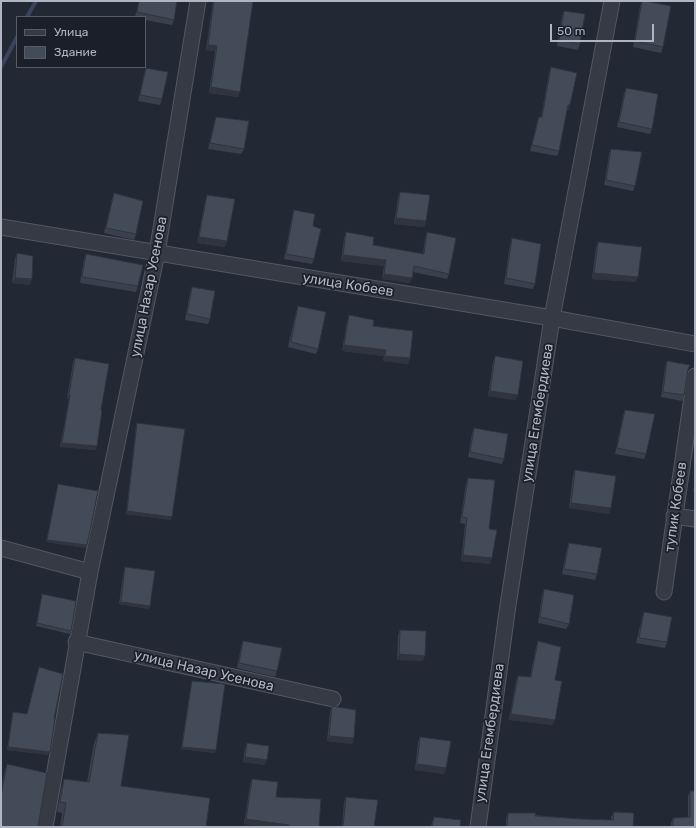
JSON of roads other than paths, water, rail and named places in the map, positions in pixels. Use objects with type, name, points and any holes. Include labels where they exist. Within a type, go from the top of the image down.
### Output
[{"type":"street","name":"улица Назар Усенова","points":[[45,827],[76,642],[157,253],[198,1]]},
{"type":"street","name":"улица Егембердиева","points":[[478,827],[507,612],[552,318],[612,1]]},
{"type":"street","name":"улица Кобеев","points":[[1,227],[552,318],[695,344]]},
{"type":"street","name":"тупик Кобеев","points":[[664,592],[695,376]]},
{"type":"street","points":[[674,516],[695,519]]},
{"type":"street","points":[[1,548],[90,572]]},
{"type":"street","name":"улица Назар Усенова","points":[[76,642],[332,699]]},
{"type":"waterway","points":[[28,16],[36,1]]},
{"type":"waterway","points":[[1,67],[16,39]]}]
